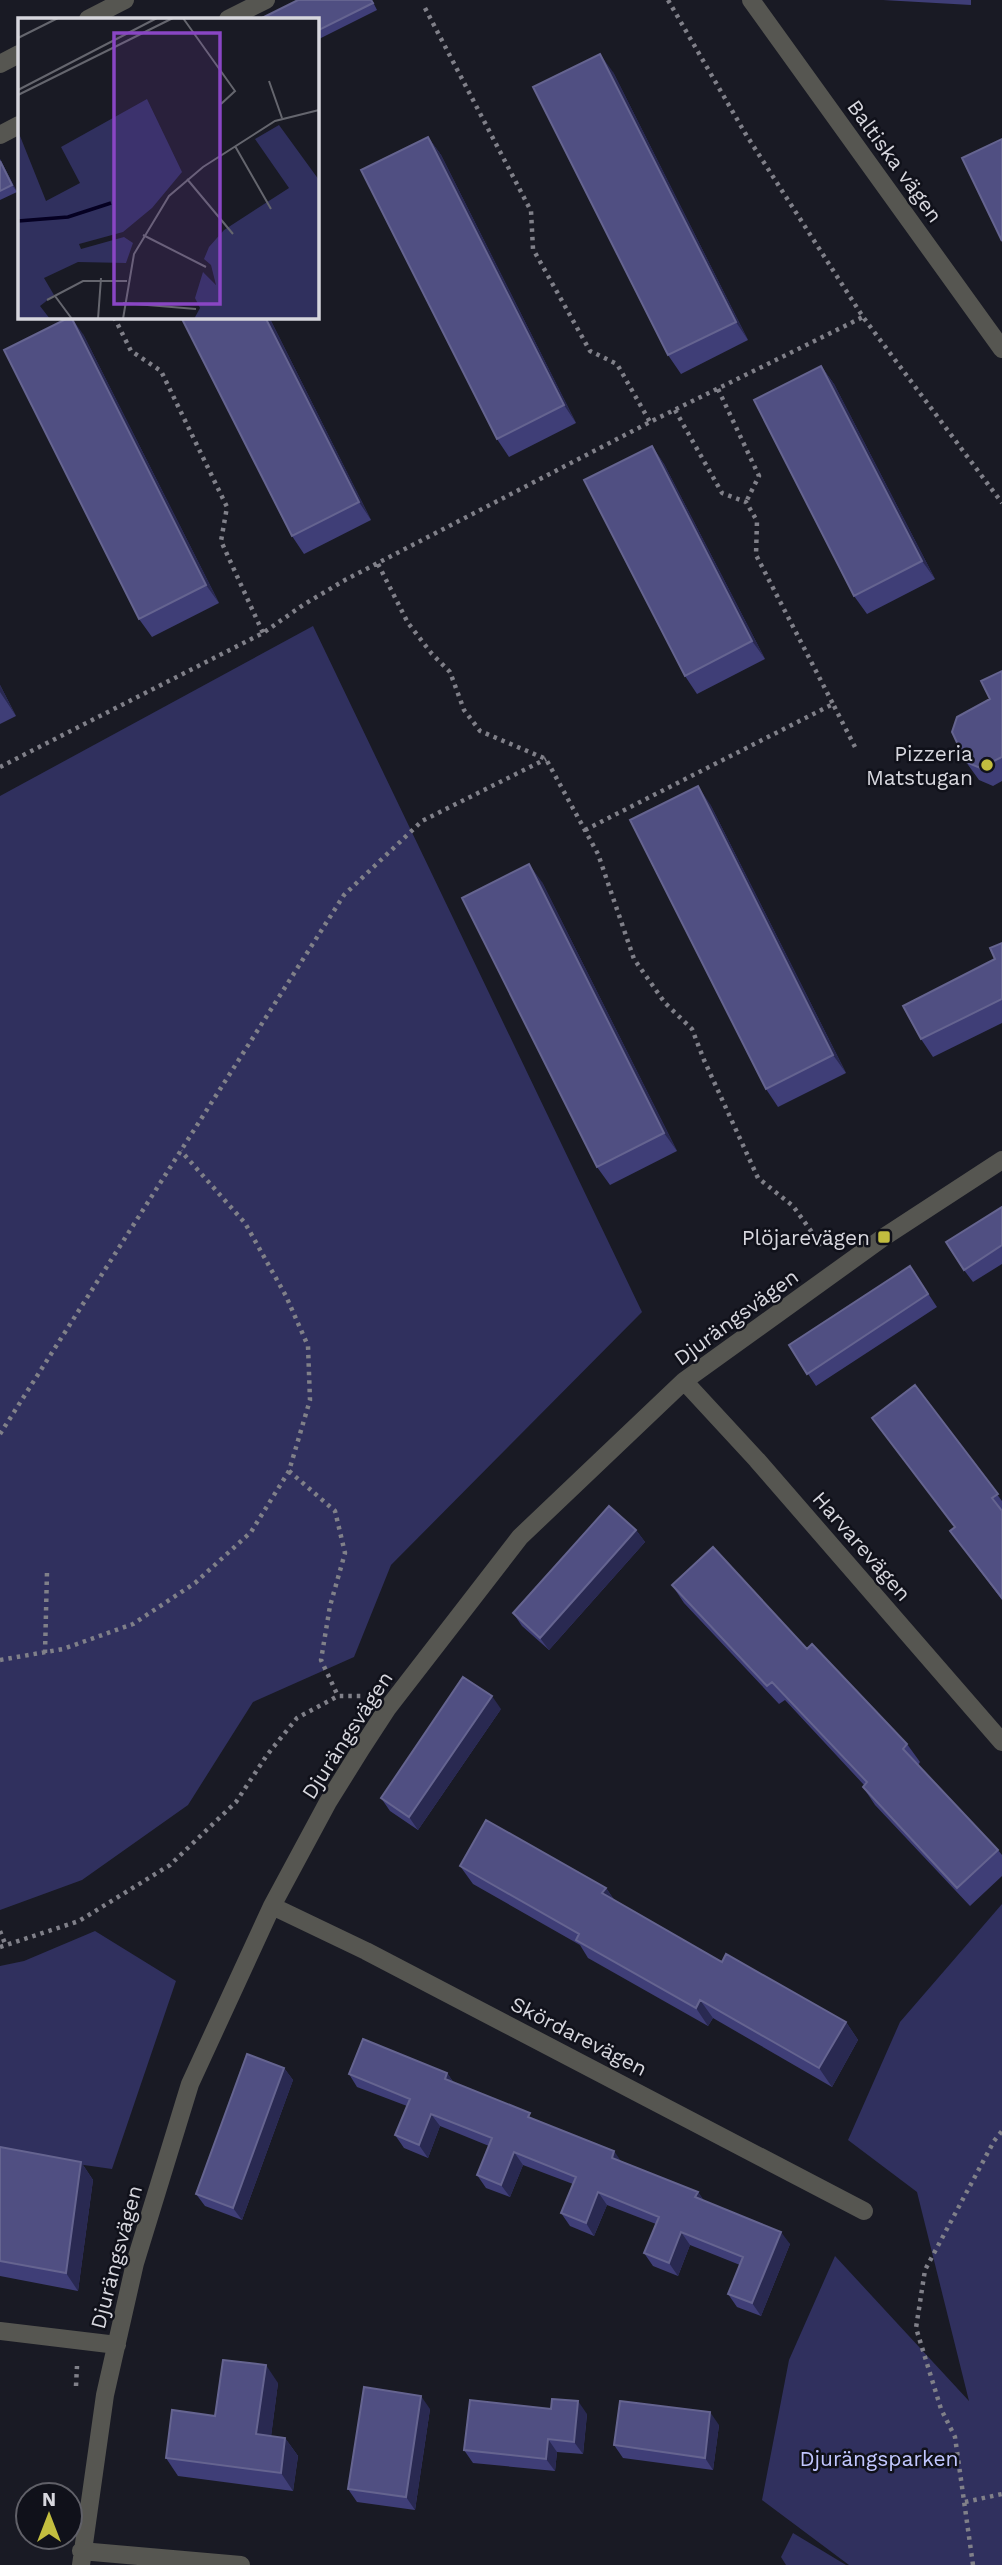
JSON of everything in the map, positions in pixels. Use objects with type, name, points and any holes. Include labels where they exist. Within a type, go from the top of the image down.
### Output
[{"type":"street","points":[[90,18],[125,0]]},
{"type":"street","points":[[230,18],[266,0]]},
{"type":"street","name":"Baltiska vägen","points":[[751,0],[1002,349]]},
{"type":"street","points":[[0,64],[18,55]]},
{"type":"street","points":[[0,135],[18,126]]},
{"type":"street","name":"Djurängsvägen","points":[[81,2558],[105,2395],[135,2263],[190,2084],[272,1906],[328,1802],[387,1709],[520,1537],[684,1381],[839,1269],[1002,1160]]},
{"type":"street","name":"Harvarevägen","points":[[684,1381],[766,1470],[1002,1742]]},
{"type":"street","name":"Skördarevägen","points":[[272,1906],[391,1964],[864,2211]]},
{"type":"street","points":[[0,2331],[117,2345]]},
{"type":"street","points":[[81,2558],[242,2565]]},
{"type":"path","points":[[668,0],[745,133],[863,317],[1002,503]]},
{"type":"path","points":[[425,8],[531,211],[533,249],[590,351],[617,364],[650,422]]},
{"type":"path","points":[[0,767],[263,633],[303,605],[378,564],[650,422],[863,317]]},
{"type":"path","points":[[114,318],[131,351],[161,371],[227,507],[221,541],[263,633]]},
{"type":"path","points":[[718,389],[760,476],[746,502]]},
{"type":"path","points":[[675,410],[722,494],[746,502],[757,521],[756,555],[855,747]]},
{"type":"path","points":[[378,564],[408,623],[450,672],[464,710],[480,731],[545,759],[598,854],[634,959],[664,1003],[692,1029],[758,1178],[793,1206],[839,1269]]},
{"type":"path","points":[[585,830],[834,704]]},
{"type":"path","points":[[0,1434],[344,895],[422,821],[545,759]]},
{"type":"path","points":[[0,1660],[63,1649],[133,1624],[195,1583],[251,1532],[289,1471],[310,1400],[308,1346],[286,1296],[245,1223],[181,1151]]},
{"type":"path","points":[[289,1471],[335,1511],[345,1553],[330,1606],[321,1660],[338,1696]]},
{"type":"path","points":[[46,1653],[47,1572]]},
{"type":"path","points":[[0,1931],[3,1946],[79,1921],[170,1865],[236,1802],[267,1755],[297,1718],[338,1696],[368,1696],[387,1709]]},
{"type":"path","points":[[973,2565],[955,2437],[941,2409],[916,2328],[925,2270],[994,2141],[1002,2131]]},
{"type":"path","points":[[965,2502],[1002,2494]]},
{"type":"green space","points":[[313,626],[642,1312],[391,1565],[354,1657],[253,1702],[188,1805],[82,1880],[0,1910],[0,796]]},
{"type":"green space","name":"Djurängsparken","points":[[1002,1904],[1002,2565],[849,2565],[762,2500],[789,2360],[835,2256],[969,2401],[917,2192],[848,2140],[900,2022]]},
{"type":"green space","points":[[95,1931],[176,1981],[112,2169],[0,2153],[0,1966],[24,1961]]},
{"type":"green space","points":[[793,2533],[846,2565],[786,2565],[781,2557]]},
{"type":"building","points":[[298,0],[371,0],[373,3],[318,30],[318,18],[262,18]]},
{"type":"building","points":[[600,54],[736,322],[668,355],[533,87]]},
{"type":"building","points":[[428,137],[564,405],[497,439],[361,170]]},
{"type":"building","points":[[1002,139],[1002,241],[962,158]]},
{"type":"building","points":[[0,161],[12,185],[0,191]]},
{"type":"building","points":[[72,318],[206,585],[139,619],[4,350]]},
{"type":"building","points":[[182,318],[266,318],[359,502],[292,536]]},
{"type":"building","points":[[821,366],[922,561],[854,596],[754,400]]},
{"type":"building","points":[[652,446],[752,641],[685,676],[584,480]]},
{"type":"building","points":[[1002,671],[1002,757],[980,768],[966,762],[952,732],[957,717],[990,699],[981,681]]},
{"type":"building","points":[[698,786],[833,1055],[766,1089],[630,820]]},
{"type":"building","points":[[529,864],[664,1133],[597,1167],[462,898]]},
{"type":"building","points":[[1002,943],[1002,999],[921,1039],[903,1006],[995,959],[990,948]]},
{"type":"building","points":[[1002,1207],[1002,1245],[964,1270],[946,1242]]},
{"type":"building","points":[[910,1266],[928,1294],[807,1374],[789,1345]]},
{"type":"building","points":[[915,1385],[998,1494],[992,1498],[1002,1511],[1002,1598],[950,1531],[955,1527],[872,1418]]},
{"type":"building","points":[[609,1506],[636,1530],[540,1638],[513,1613]]},
{"type":"building","points":[[713,1547],[807,1649],[812,1644],[907,1744],[903,1749],[998,1850],[957,1888],[863,1787],[867,1782],[772,1682],[767,1686],[672,1585]]},
{"type":"building","points":[[463,1677],[492,1696],[409,1817],[381,1798]]},
{"type":"building","points":[[486,1820],[606,1888],[602,1893],[722,1962],[726,1954],[846,2022],[819,2068],[700,2000],[696,2008],[576,1940],[579,1934],[460,1866]]},
{"type":"building","points":[[363,2039],[447,2073],[445,2079],[530,2113],[528,2117],[614,2151],[612,2158],[698,2192],[695,2197],[781,2232],[752,2303],[728,2294],[743,2257],[681,2232],[669,2263],[644,2253],[659,2217],[598,2192],[586,2223],[561,2213],[576,2177],[514,2152],[501,2185],[477,2175],[492,2138],[431,2114],[419,2145],[395,2135],[410,2099],[349,2074]]},
{"type":"building","points":[[247,2054],[284,2068],[233,2208],[196,2194]]},
{"type":"building","points":[[0,2147],[81,2162],[66,2273],[0,2261]]},
{"type":"building","points":[[223,2360],[266,2365],[256,2434],[285,2438],[281,2473],[166,2458],[172,2410],[215,2416]]},
{"type":"building","points":[[364,2387],[421,2396],[406,2497],[348,2489]]},
{"type":"building","points":[[552,2399],[578,2401],[574,2442],[548,2439],[546,2459],[464,2450],[470,2400],[551,2409]]},
{"type":"building","points":[[620,2401],[710,2412],[705,2458],[614,2445]]},
{"type":"place","name":"Pizzeria Matstugan","points":[[987,765]]},
{"type":"place","name":"Plöjarevägen","points":[[884,1237]]}]
